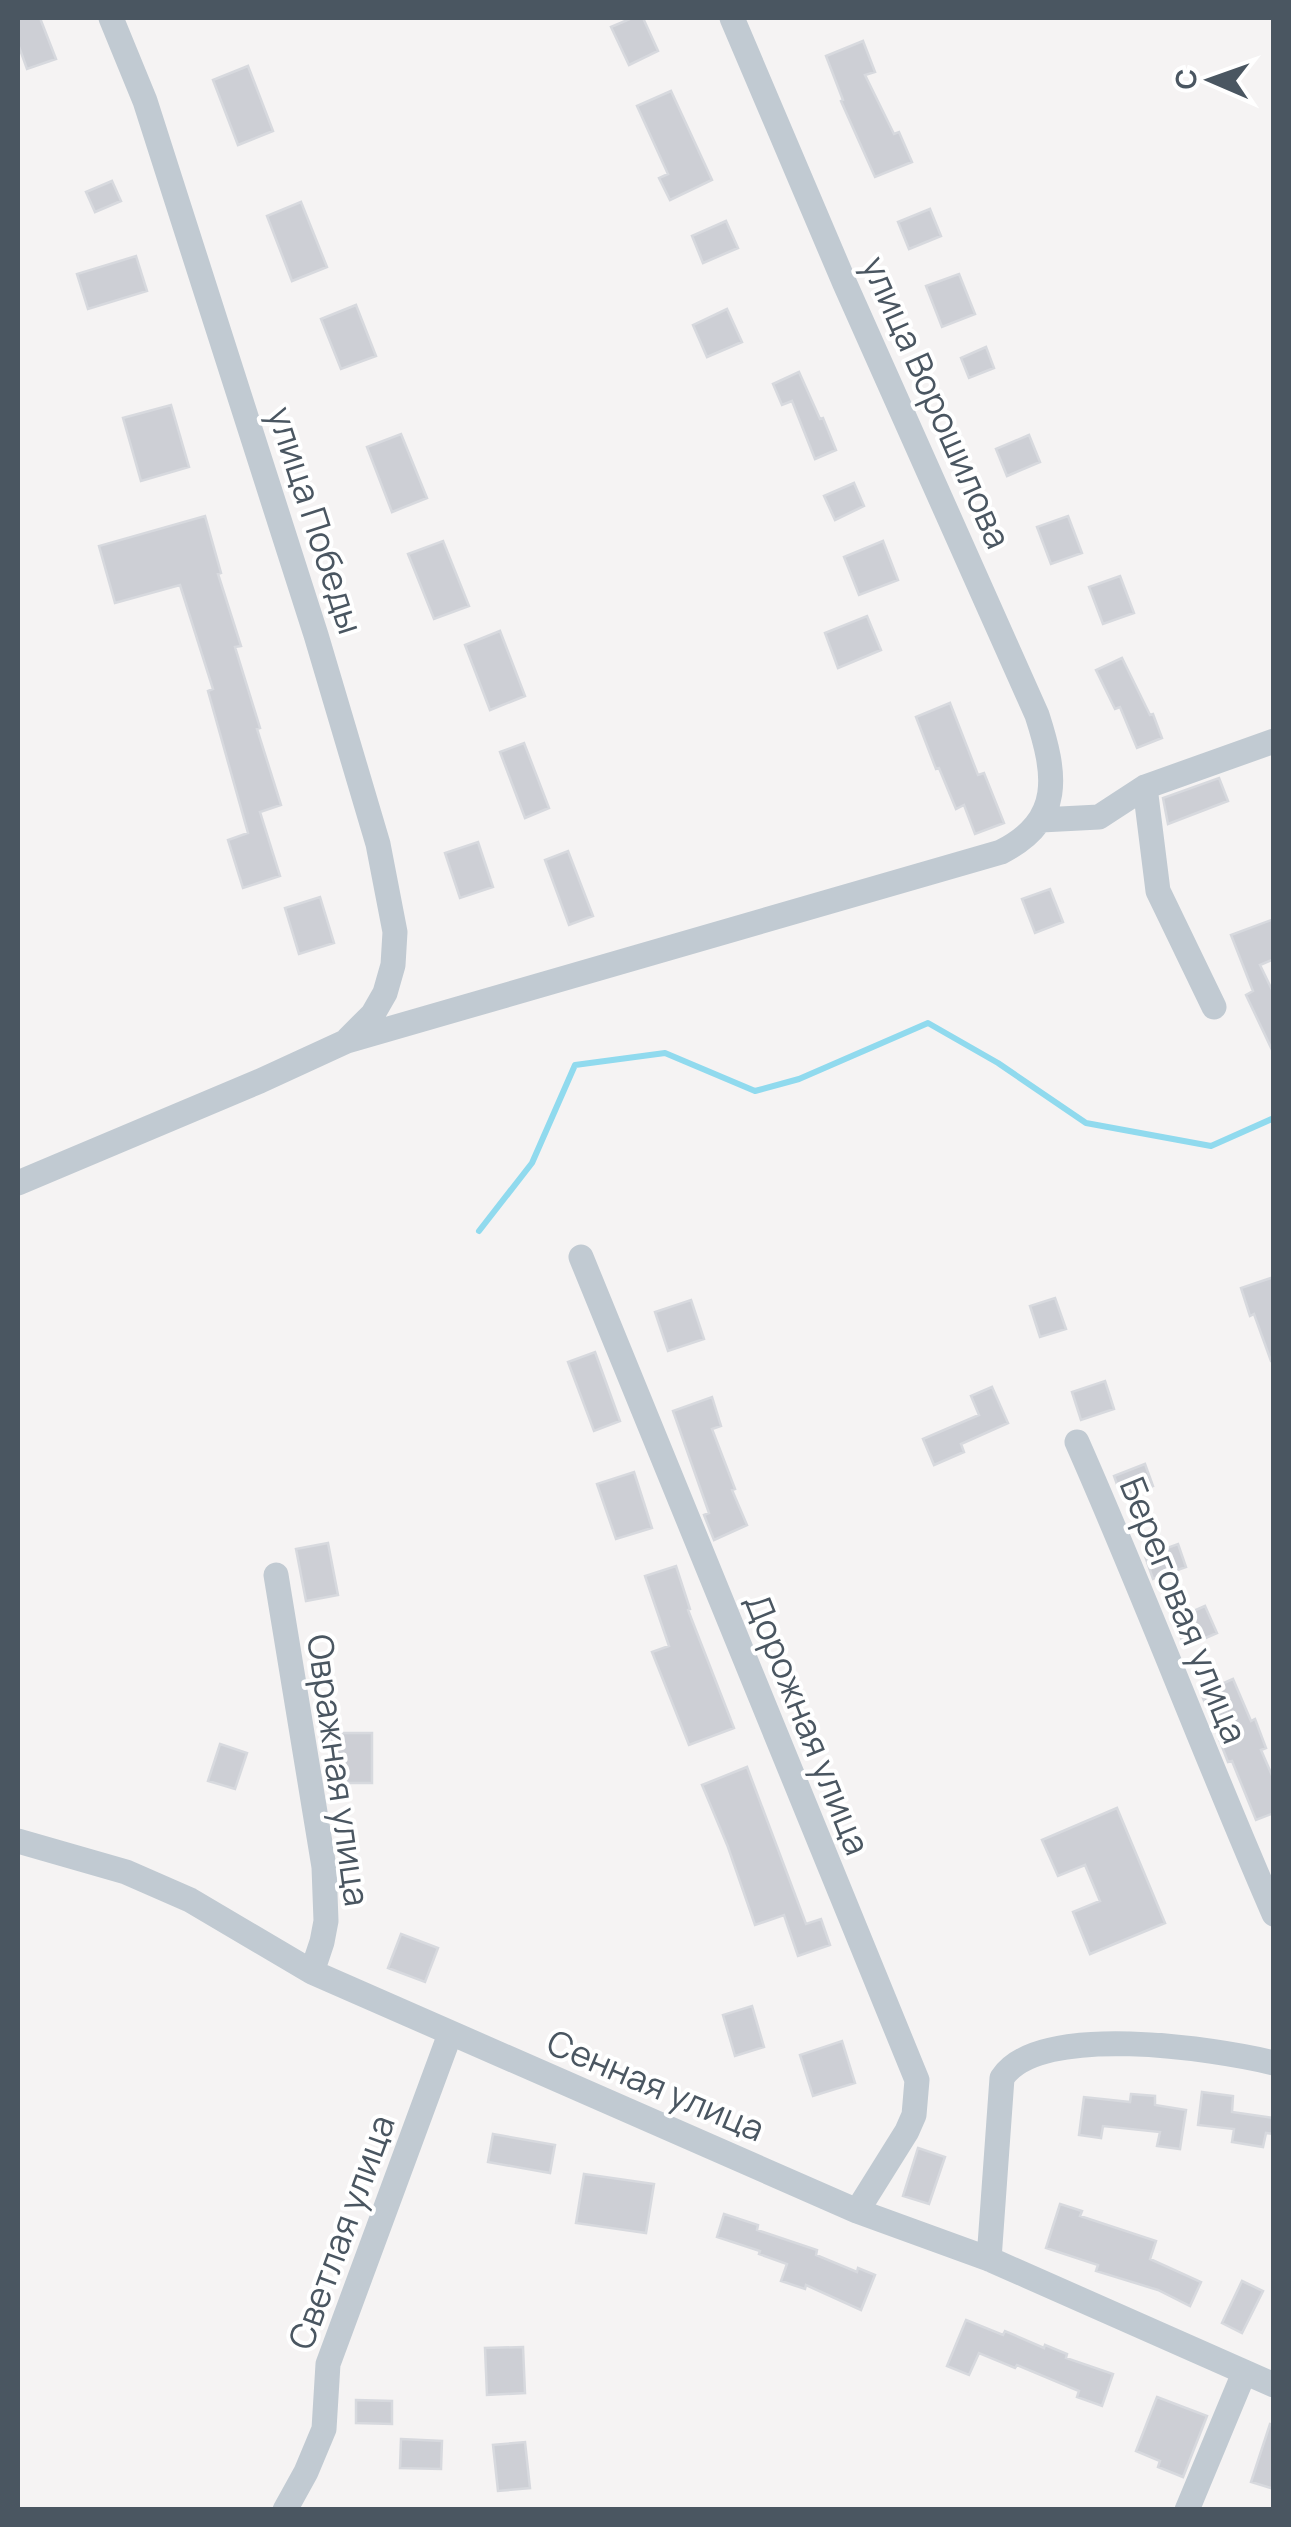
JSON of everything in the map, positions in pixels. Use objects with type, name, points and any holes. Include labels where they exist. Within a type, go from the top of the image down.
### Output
[{"type":"street","name":"улица Победы","points":[[112,18],[145,101],[310,616],[378,844],[394,932],[392,965],[379,1004],[347,1040]]},
{"type":"street","name":"улица Ворошилова","points":[[732,18],[1037,716],[1051,766],[1048,803],[1041,820]]},
{"type":"street","points":[[18,1183],[260,1082],[347,1040],[1001,852],[1032,833],[1041,820],[1099,817],[1145,786],[1274,741]]},
{"type":"street","points":[[1145,786],[1158,891],[1214,1007]]},
{"type":"street","name":"Дорожная улица","points":[[581,1258],[917,2080],[914,2115],[907,2132],[857,2211]]},
{"type":"street","name":"Береговая улица","points":[[1077,1442],[1274,1914]]},
{"type":"street","name":"Овражная улица","points":[[276,1575],[324,1867],[326,1921],[312,1972]]},
{"type":"street","name":"Сенная улица","points":[[18,1841],[126,1872],[190,1900],[312,1972],[450,2034],[857,2211],[989,2259],[1274,2385]]},
{"type":"street","name":"Светлая улица","points":[[284,2510],[324,2430],[328,2364],[450,2034]]},
{"type":"street","points":[[989,2259],[1002,2078],[1018,2061],[1084,2044],[1128,2044],[1193,2048],[1274,2063]]},
{"type":"street","points":[[1186,2510],[1244,2373]]},
{"type":"building","points":[[18,18],[40,18],[56,59],[27,69],[18,44]]},
{"type":"building","points":[[643,18],[658,51],[629,65],[611,27]]},
{"type":"building","points":[[863,41],[875,72],[865,75],[912,162],[875,177],[826,56]]},
{"type":"building","points":[[248,66],[273,131],[238,145],[213,80]]},
{"type":"building","points":[[671,91],[712,180],[670,200],[659,178],[668,174],[637,106]]},
{"type":"building","points":[[112,181],[121,201],[95,212],[86,192]]},
{"type":"building","points":[[301,202],[327,267],[292,281],[267,216]]},
{"type":"building","points":[[930,209],[941,236],[909,249],[898,222]]},
{"type":"building","points":[[726,221],[738,248],[703,263],[692,236]]},
{"type":"building","points":[[136,256],[147,291],[88,309],[77,274]]},
{"type":"building","points":[[959,274],[975,314],[942,327],[926,286]]},
{"type":"building","points":[[356,305],[376,356],[341,369],[321,319]]},
{"type":"building","points":[[727,309],[742,342],[707,357],[693,325]]},
{"type":"building","points":[[986,347],[994,368],[969,378],[961,358]]},
{"type":"building","points":[[799,372],[836,450],[815,459],[792,401],[782,405],[773,384]]},
{"type":"building","points":[[171,405],[189,467],[141,481],[123,418]]},
{"type":"building","points":[[401,434],[427,498],[392,512],[367,447]]},
{"type":"building","points":[[1029,435],[1040,462],[1007,476],[996,449]]},
{"type":"building","points":[[854,483],[864,506],[835,520],[824,496]]},
{"type":"building","points":[[205,516],[241,646],[235,647],[281,805],[260,812],[280,876],[243,888],[228,840],[248,833],[208,691],[213,689],[180,585],[115,603],[99,546]]},
{"type":"building","points":[[1068,516],[1082,553],[1051,564],[1037,527]]},
{"type":"building","points":[[443,541],[469,606],[434,619],[408,554]]},
{"type":"building","points":[[883,541],[898,580],[859,595],[844,557]]},
{"type":"building","points":[[1120,576],[1134,613],[1103,624],[1089,587]]},
{"type":"building","points":[[867,616],[881,650],[838,668],[825,633]]},
{"type":"building","points":[[500,631],[525,696],[490,710],[465,645]]},
{"type":"building","points":[[1122,658],[1162,738],[1137,748],[1120,707],[1115,709],[1096,670]]},
{"type":"building","points":[[950,703],[978,775],[984,773],[1004,823],[975,834],[964,805],[956,809],[916,717]]},
{"type":"building","points":[[524,743],[549,808],[525,818],[500,752]]},
{"type":"building","points":[[1219,778],[1228,801],[1168,824],[1163,798]]},
{"type":"building","points":[[478,842],[493,887],[460,898],[445,853]]},
{"type":"building","points":[[568,851],[593,916],[569,925],[545,860]]},
{"type":"building","points":[[1050,889],[1063,922],[1035,933],[1022,899]]},
{"type":"building","points":[[320,897],[334,943],[299,954],[285,908]]},
{"type":"building","points":[[1274,919],[1274,959],[1260,965],[1274,994],[1274,1054],[1246,995],[1253,991],[1231,935]]},
{"type":"building","points":[[1274,1277],[1274,1361],[1271,1361],[1241,1288]]},
{"type":"building","points":[[1055,1298],[1066,1329],[1040,1337],[1030,1306]]},
{"type":"building","points":[[691,1300],[704,1339],[668,1351],[655,1312]]},
{"type":"building","points":[[595,1352],[620,1421],[594,1431],[568,1362]]},
{"type":"building","points":[[1105,1381],[1114,1409],[1081,1420],[1072,1392]]},
{"type":"building","points":[[992,1387],[1008,1423],[961,1444],[964,1452],[934,1465],[923,1439],[979,1415],[971,1396]]},
{"type":"building","points":[[712,1397],[721,1426],[712,1429],[747,1525],[714,1540],[704,1515],[709,1513],[673,1411]]},
{"type":"building","points":[[1145,1464],[1153,1486],[1122,1498],[1114,1476]]},
{"type":"building","points":[[634,1472],[652,1528],[616,1539],[597,1484]]},
{"type":"building","points":[[328,1543],[338,1595],[306,1601],[296,1549]]},
{"type":"building","points":[[1178,1544],[1186,1567],[1153,1579],[1145,1556]]},
{"type":"building","points":[[676,1566],[688,1610],[734,1728],[689,1745],[652,1652],[669,1646],[645,1576]]},
{"type":"building","points":[[1205,1606],[1217,1633],[1185,1647],[1173,1620]]},
{"type":"building","points":[[1233,1679],[1251,1721],[1255,1719],[1266,1748],[1261,1750],[1274,1780],[1274,1813],[1256,1820],[1201,1693]]},
{"type":"building","points":[[332,1733],[372,1733],[372,1783],[332,1783]]},
{"type":"building","points":[[220,1744],[247,1753],[235,1789],[208,1781]]},
{"type":"building","points":[[747,1767],[806,1924],[821,1919],[830,1945],[798,1956],[784,1915],[755,1925],[702,1785]]},
{"type":"building","points":[[1117,1808],[1165,1923],[1090,1954],[1073,1912],[1100,1901],[1085,1865],[1058,1876],[1042,1840]]},
{"type":"building","points":[[401,1934],[438,1948],[425,1982],[388,1968]]},
{"type":"building","points":[[752,2006],[764,2047],[735,2056],[723,2015]]},
{"type":"building","points":[[842,2041],[855,2083],[813,2096],[800,2055]]},
{"type":"building","points":[[1202,2092],[1233,2096],[1232,2112],[1274,2118],[1274,2134],[1266,2133],[1263,2147],[1232,2142],[1234,2129],[1198,2125]]},
{"type":"building","points":[[1131,2094],[1155,2096],[1155,2105],[1186,2110],[1180,2149],[1157,2146],[1160,2132],[1103,2126],[1101,2138],[1079,2135],[1084,2097],[1130,2102]]},
{"type":"building","points":[[493,2134],[555,2145],[550,2173],[488,2162]]},
{"type":"building","points":[[918,2148],[945,2157],[929,2204],[903,2196]]},
{"type":"building","points":[[584,2174],[654,2184],[646,2233],[576,2223]]},
{"type":"building","points":[[1060,2204],[1082,2211],[1080,2216],[1156,2241],[1150,2259],[1201,2282],[1190,2306],[1158,2290],[1096,2271],[1098,2265],[1046,2248]]},
{"type":"building","points":[[724,2214],[758,2225],[757,2230],[817,2250],[816,2255],[857,2272],[858,2268],[875,2275],[861,2310],[806,2285],[805,2289],[781,2281],[787,2264],[717,2237]]},
{"type":"building","points":[[1242,2281],[1263,2291],[1242,2333],[1222,2323]]},
{"type":"building","points":[[966,2320],[1044,2348],[1045,2345],[1067,2354],[1066,2358],[1113,2374],[1102,2406],[1077,2397],[1079,2391],[979,2353],[969,2375],[947,2366]]},
{"type":"building","points":[[523,2347],[525,2393],[487,2395],[485,2348]]},
{"type":"building","points":[[1157,2397],[1207,2416],[1183,2477],[1158,2467],[1160,2461],[1136,2451]]},
{"type":"building","points":[[356,2400],[392,2401],[392,2424],[356,2423]]},
{"type":"building","points":[[1270,2424],[1274,2425],[1274,2489],[1251,2482]]},
{"type":"building","points":[[401,2439],[442,2441],[441,2469],[400,2468]]},
{"type":"building","points":[[525,2442],[530,2488],[498,2491],[493,2445]]},
{"type":"waterway","points":[[479,1231],[532,1163],[575,1065],[665,1053],[755,1091],[799,1079],[928,1023],[998,1063],[1086,1123],[1211,1146],[1274,1118]]}]
